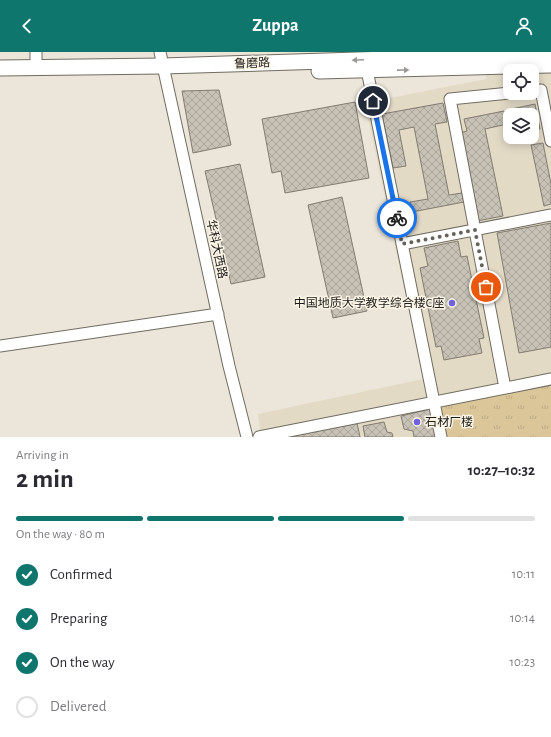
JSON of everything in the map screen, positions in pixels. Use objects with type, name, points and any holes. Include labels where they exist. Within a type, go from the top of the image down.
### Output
[{"type":"main road","name":"鲁磨路","points":[[0,68],[551,54]]},
{"type":"main road","name":"鲁磨路","points":[[0,76],[163,64],[367,70],[551,65]]},
{"type":"street","points":[[36,52],[36,68]]},
{"type":"street","name":"华科大西路","points":[[163,64],[218,314],[247,437]]},
{"type":"street","points":[[367,70],[441,437]]},
{"type":"street","points":[[539,90],[541,90],[551,141]]},
{"type":"street","points":[[503,94],[450,98],[505,388]]},
{"type":"street","points":[[402,244],[551,215]]},
{"type":"street","points":[[0,346],[218,314]]},
{"type":"street","points":[[259,437],[434,401],[551,379]]},
{"type":"shaded area","points":[[487,52],[551,52],[551,437],[261,437],[258,414],[423,379],[365,103],[486,79]]},
{"type":"green space","points":[[551,378],[551,437],[442,437],[434,401]]},
{"type":"building","points":[[219,90],[231,145],[193,153],[182,91]]},
{"type":"building","points":[[355,102],[369,178],[285,193],[281,171],[272,173],[262,119]]},
{"type":"building","points":[[443,103],[447,122],[435,124],[449,195],[462,193],[464,202],[412,212],[410,202],[428,199],[414,127],[399,130],[406,166],[393,168],[382,114]]},
{"type":"building","points":[[535,104],[536,108],[516,108]]},
{"type":"building","points":[[503,111],[503,125],[485,129],[503,216],[477,221],[459,133],[467,131],[464,119]]},
{"type":"building","points":[[543,143],[551,184],[551,204],[544,206],[531,145]]},
{"type":"building","points":[[240,164],[265,277],[231,284],[205,171]]},
{"type":"building","points":[[342,197],[367,311],[333,318],[308,205]]},
{"type":"building","points":[[551,223],[551,347],[519,353],[497,233]]},
{"type":"building","name":"中国地质大学教学综合楼C座","points":[[458,241],[461,257],[467,256],[484,338],[479,339],[482,353],[444,360],[441,346],[436,347],[420,268],[428,266],[424,248]]},
{"type":"building","name":"石材厂楼","points":[[430,409],[436,437],[414,437],[413,431],[404,429],[401,416]]},
{"type":"building","points":[[384,422],[387,432],[392,433],[393,437],[365,437],[363,426]]},
{"type":"building","points":[[357,423],[360,437],[276,437]]},
{"type":"way so far","points":[[397,218],[402,244],[475,230],[486,287]]},
{"type":"place","name":"中国地质大学教学综合楼C座","points":[[452,303]]},
{"type":"place","name":"石材厂楼","points":[[417,422]]},
{"type":"route","points":[[373,101],[397,218]]}]
